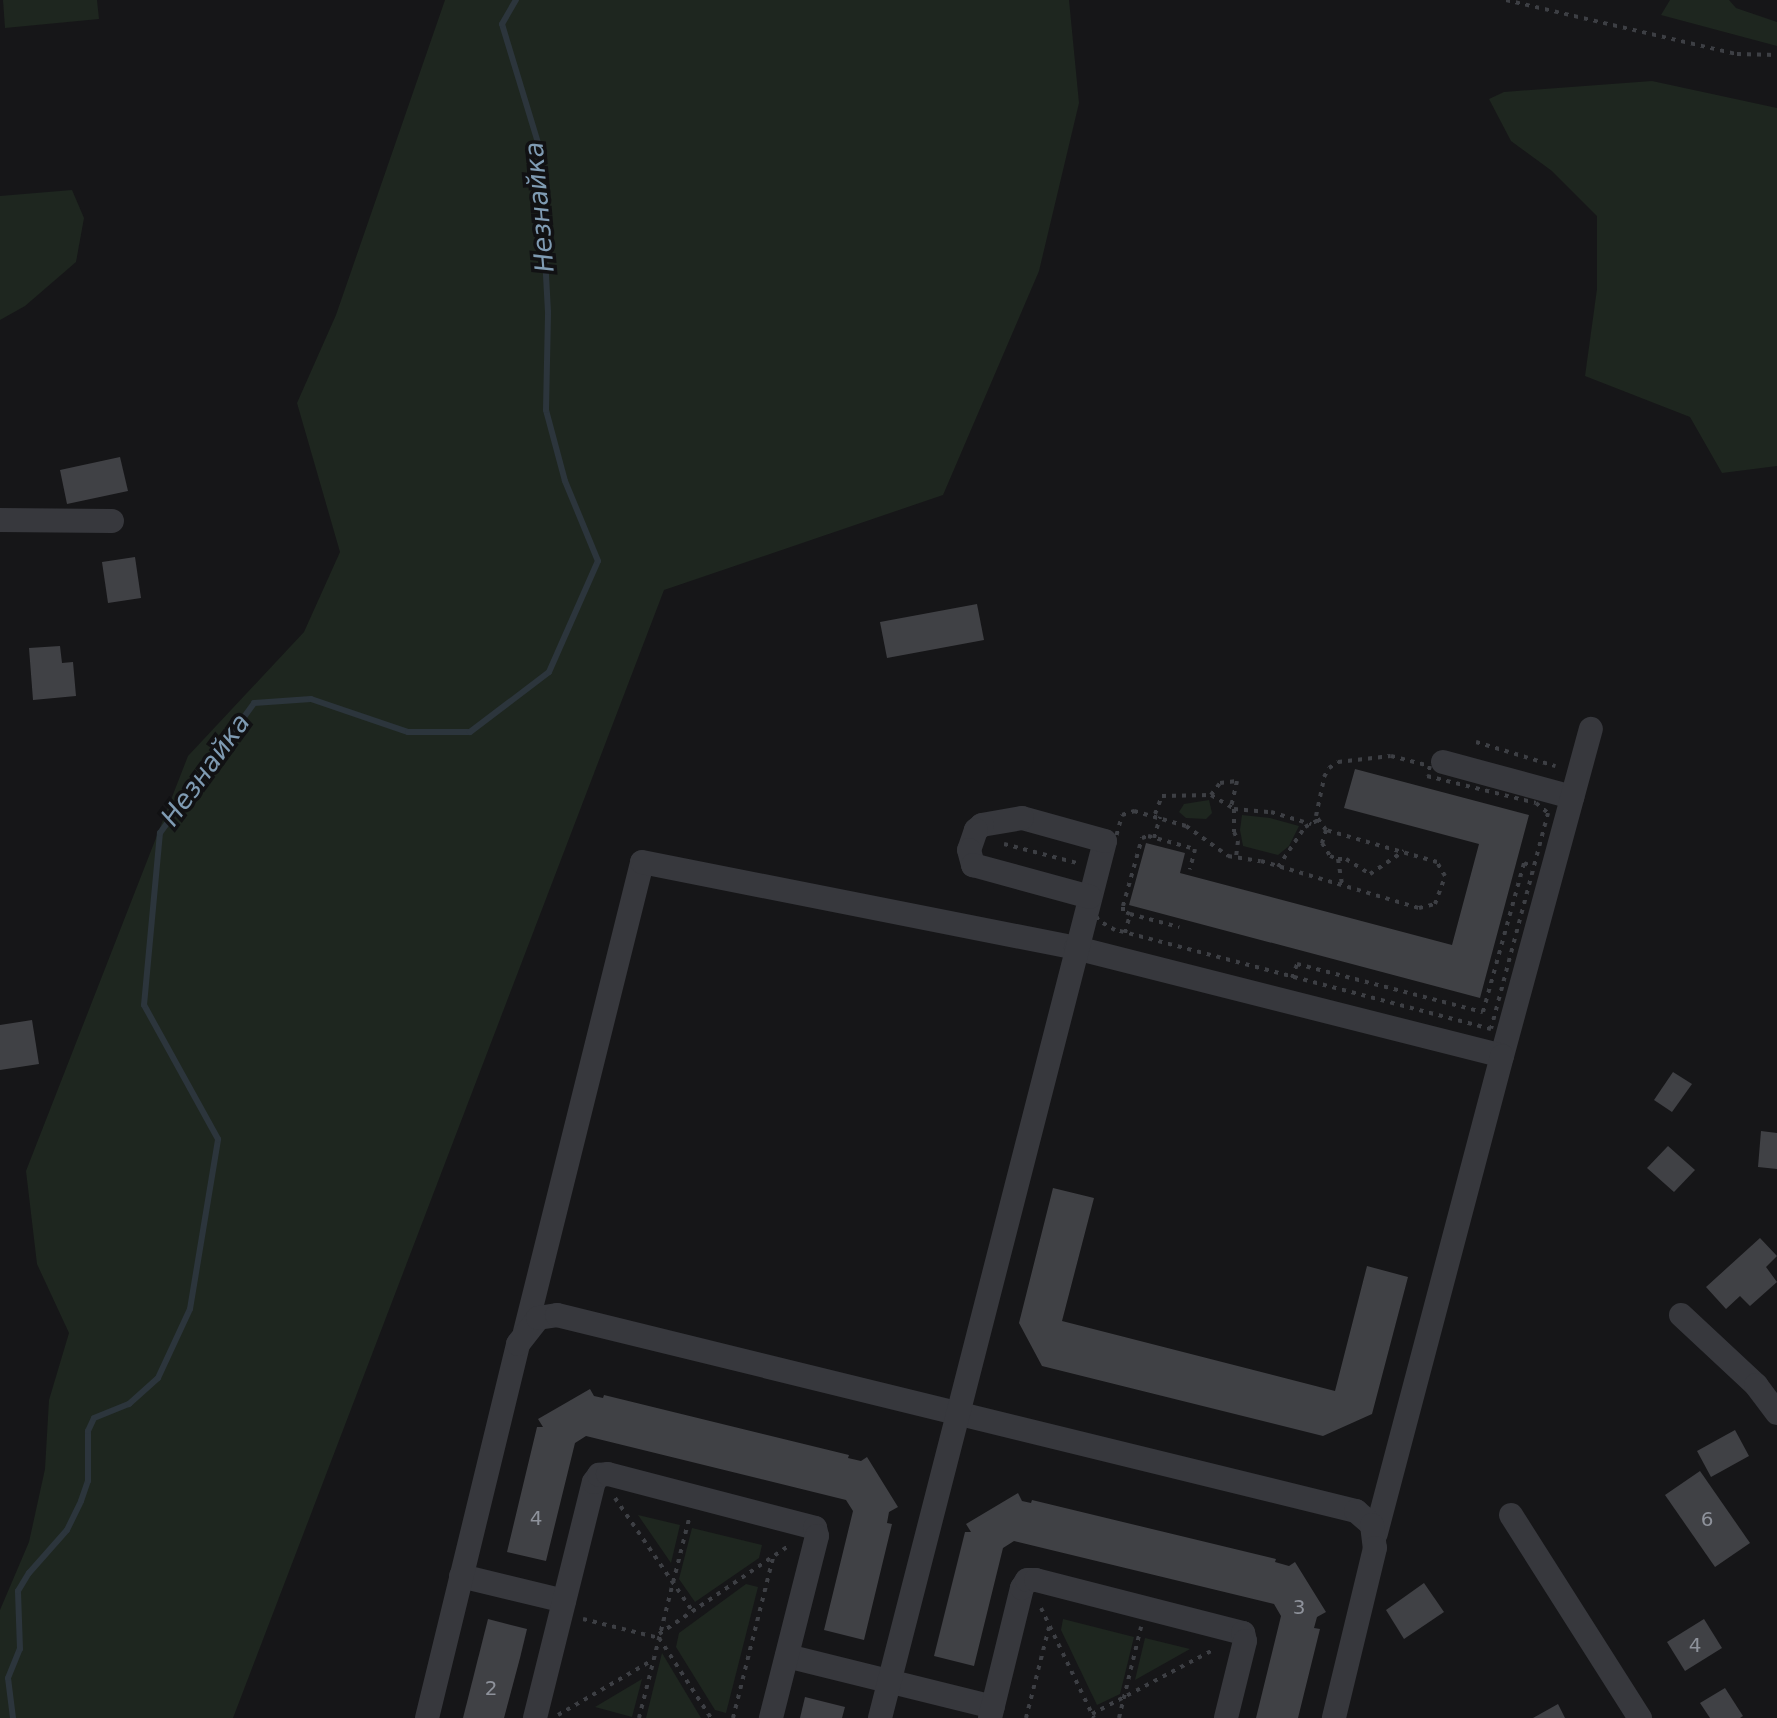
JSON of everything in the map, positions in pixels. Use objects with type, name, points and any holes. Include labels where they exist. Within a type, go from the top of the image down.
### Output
[{"type":"lane","points":[[0,520],[112,521]]},
{"type":"lane","points":[[1334,1718],[1376,1534],[1591,729]]},
{"type":"lane","points":[[1443,762],[1572,797]]},
{"type":"lane","points":[[880,1718],[1076,948],[1090,897],[1102,870],[1105,841],[1022,818],[982,825],[972,837],[969,858],[982,869],[1090,897]]},
{"type":"lane","points":[[525,1332],[642,862],[1076,948],[1502,1056]]},
{"type":"lane","points":[[427,1718],[518,1344],[538,1318],[557,1315],[1356,1511],[1366,1517],[1376,1534]]},
{"type":"lane","points":[[1681,1315],[1756,1385],[1777,1413]]},
{"type":"lane","points":[[535,1718],[594,1482],[599,1475],[694,1495],[815,1528],[817,1536],[771,1718]]},
{"type":"lane","points":[[1511,1515],[1640,1718]]},
{"type":"lane","points":[[461,1576],[563,1608]]},
{"type":"lane","points":[[787,1656],[889,1681],[991,1712],[1022,1588],[1027,1580],[1243,1633],[1245,1641],[1226,1718]]},
{"type":"path","points":[[1506,0],[1737,54],[1777,55]]},
{"type":"path","points":[[1391,756],[1430,766],[1427,776],[1544,808],[1548,822],[1491,1029],[1105,928],[1095,912],[1102,870],[1122,815],[1134,811],[1158,815],[1186,826],[1228,856],[1278,867],[1419,908],[1435,904],[1445,876],[1442,867],[1428,858],[1326,830],[1318,820],[1316,806],[1329,768],[1338,762],[1391,756]]},
{"type":"path","points":[[1211,795],[1220,783],[1237,781],[1232,808],[1238,841],[1236,857]]},
{"type":"path","points":[[1154,838],[1162,796],[1211,795],[1232,808],[1271,812],[1311,824]]},
{"type":"path","points":[[1278,867],[1311,824],[1318,820]]},
{"type":"path","points":[[1326,830],[1322,843],[1330,856],[1346,859],[1370,874],[1405,851]]},
{"type":"path","points":[[1179,927],[1130,914],[1123,911],[1123,906],[1142,838],[1154,838],[1195,849],[1190,869]]},
{"type":"path","points":[[999,843],[1102,870]]},
{"type":"path","points":[[1338,859],[1342,885]]},
{"type":"path","points":[[1292,978],[1297,964],[1483,1012],[1524,863],[1536,867]]},
{"type":"path","points":[[1125,933],[1130,914]]},
{"type":"path","points":[[599,1475],[693,1612]]},
{"type":"path","points":[[639,1718],[694,1495]]},
{"type":"path","points":[[659,1636],[815,1528]]},
{"type":"path","points":[[733,1718],[773,1557]]},
{"type":"path","points":[[1027,1580],[1093,1716],[1243,1633]]},
{"type":"path","points":[[1119,1718],[1146,1607]]},
{"type":"path","points":[[563,1608],[659,1636],[711,1718]]},
{"type":"path","points":[[1026,1718],[1049,1626]]},
{"type":"path","points":[[554,1718],[653,1660]]},
{"type":"shaded area","points":[[3,0],[97,0],[99,19],[5,28]]},
{"type":"shaded area","points":[[445,0],[1069,0],[1079,103],[1039,271],[943,495],[664,590],[233,1718],[0,1718],[0,1610],[29,1542],[45,1469],[49,1400],[69,1333],[37,1264],[26,1171],[188,756],[304,632],[340,552],[297,403],[336,315]]},
{"type":"shaded area","points":[[1670,0],[1729,0],[1736,8],[1777,22],[1777,46],[1661,15]]},
{"type":"shaded area","points":[[1652,81],[1777,108],[1777,466],[1722,473],[1690,417],[1585,376],[1597,289],[1597,216],[1552,171],[1511,141],[1489,99],[1504,92]]},
{"type":"shaded area","points":[[72,190],[84,218],[76,262],[25,306],[0,320],[0,196]]},
{"type":"shaded area","points":[[1209,800],[1212,813],[1206,819],[1186,818],[1179,812],[1184,804]]},
{"type":"shaded area","points":[[1242,815],[1299,826],[1289,846],[1278,855],[1243,846],[1240,830]]},
{"type":"shaded area","points":[[638,1515],[680,1525],[671,1563]]},
{"type":"shaded area","points":[[692,1528],[762,1545],[759,1558],[695,1602],[679,1579]]},
{"type":"shaded area","points":[[746,1584],[758,1587],[726,1713],[715,1710],[676,1647],[679,1633]]},
{"type":"shaded area","points":[[1063,1619],[1134,1637],[1120,1694],[1097,1705],[1061,1630]]},
{"type":"shaded area","points":[[1145,1638],[1190,1649],[1135,1680]]},
{"type":"shaded area","points":[[662,1653],[701,1718],[646,1718]]},
{"type":"shaded area","points":[[642,1679],[632,1717],[595,1707]]},
{"type":"building","points":[[120,457],[128,491],[67,504],[60,470]]},
{"type":"building","points":[[135,557],[141,598],[108,603],[102,562]]},
{"type":"building","points":[[977,604],[984,640],[887,658],[880,622]]},
{"type":"building","points":[[60,646],[62,663],[73,662],[76,696],[33,700],[29,648]]},
{"type":"building","points":[[1355,769],[1529,815],[1480,998],[1129,905],[1146,843],[1185,853],[1180,873],[1452,945],[1479,844],[1344,808]]},
{"type":"building","points":[[32,1020],[39,1064],[0,1070],[0,1025]]},
{"type":"building","points":[[1673,1072],[1692,1084],[1672,1112],[1654,1100]]},
{"type":"building","points":[[1761,1131],[1777,1133],[1777,1169],[1758,1167]]},
{"type":"building","points":[[1668,1146],[1695,1170],[1674,1192],[1647,1168]]},
{"type":"building","points":[[1053,1188],[1094,1198],[1062,1321],[1335,1391],[1367,1266],[1408,1277],[1372,1414],[1323,1436],[1042,1366],[1019,1323]]},
{"type":"building","points":[[1760,1238],[1777,1256],[1766,1267],[1777,1282],[1750,1306],[1740,1296],[1726,1309],[1706,1287]]},
{"type":"building","points":[[590,1389],[594,1396],[603,1398],[604,1395],[849,1455],[848,1458],[861,1461],[867,1457],[898,1507],[889,1512],[887,1523],[892,1524],[864,1640],[824,1630],[853,1511],[846,1500],[586,1436],[575,1443],[546,1561],[507,1552],[537,1427],[543,1427],[538,1419]]},
{"type":"building","points":[[1735,1430],[1749,1456],[1711,1477],[1697,1451]]},
{"type":"building","points":[[1700,1471],[1750,1543],[1715,1567],[1665,1495]]},
{"type":"building","points":[[1018,1493],[1022,1501],[1031,1503],[1032,1500],[1276,1559],[1275,1562],[1289,1566],[1295,1562],[1326,1612],[1317,1617],[1314,1628],[1320,1629],[1298,1718],[1256,1718],[1281,1616],[1274,1604],[1014,1541],[1003,1548],[974,1666],[934,1656],[965,1532],[971,1532],[966,1524]]},
{"type":"building","points":[[1424,1583],[1444,1612],[1404,1639],[1386,1610]]},
{"type":"building","points":[[488,1619],[527,1629],[520,1658],[504,1718],[463,1718]]},
{"type":"building","points":[[1704,1619],[1722,1648],[1685,1671],[1667,1642]]},
{"type":"building","points":[[1725,1688],[1743,1716],[1710,1718],[1700,1703]]},
{"type":"building","points":[[805,1697],[845,1707],[842,1718],[800,1718]]},
{"type":"building","points":[[1558,1704],[1565,1718],[1533,1718]]},
{"type":"waterway","name":"Незнайка","points":[[13,1718],[8,1678],[20,1649],[18,1591],[29,1573],[67,1530],[81,1501],[88,1481],[88,1431],[94,1418],[129,1404],[158,1378],[190,1309],[218,1139],[144,1005],[160,833],[254,703],[311,699],[408,732],[470,732],[549,672],[598,561],[565,481],[546,410],[548,312],[539,146],[502,24],[516,0]]}]
